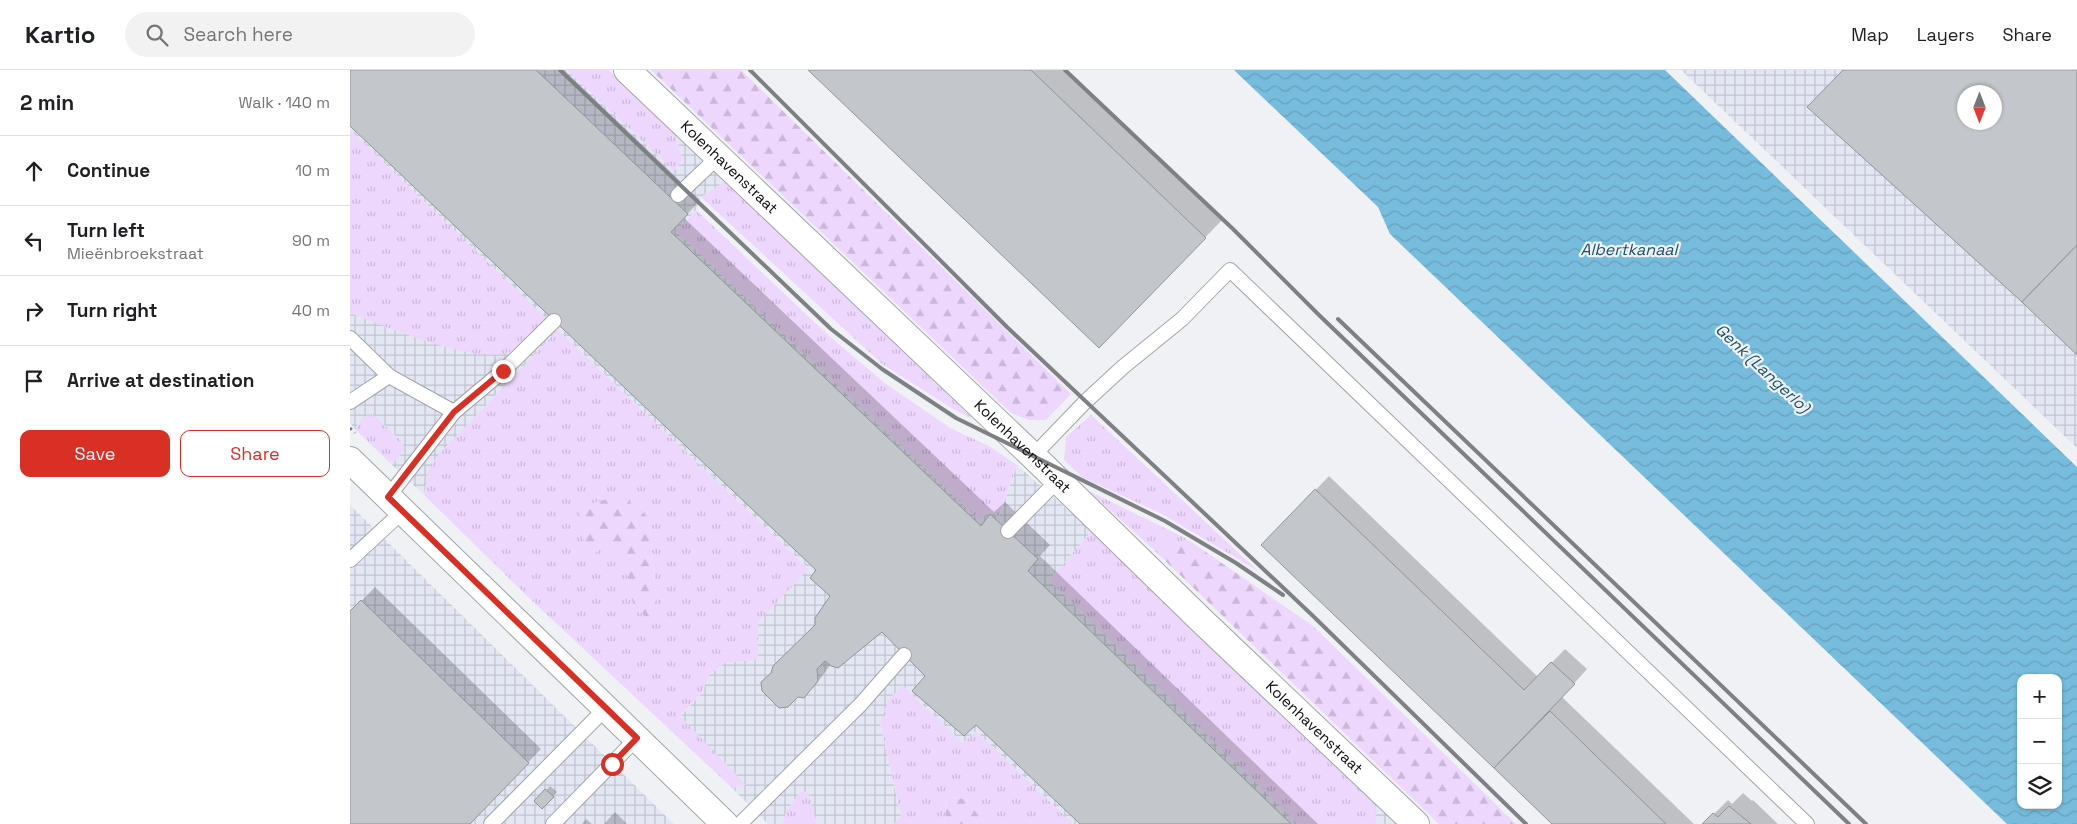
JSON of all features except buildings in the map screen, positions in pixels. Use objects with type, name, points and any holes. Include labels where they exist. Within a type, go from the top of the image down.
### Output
[{"type":"street","name":"Kolenhavenstraat","points":[[627,70],[1033,456],[1412,823]]},
{"type":"street","points":[[350,460],[725,824]]},
{"type":"lane","points":[[678,196],[718,156]]},
{"type":"lane","points":[[1033,456],[1085,402],[1182,319],[1230,270],[1807,824]]},
{"type":"lane","points":[[350,560],[395,504],[454,412],[503,371],[554,321]]},
{"type":"lane","points":[[350,338],[389,376],[454,412]]},
{"type":"lane","points":[[350,402],[389,376]]},
{"type":"lane","points":[[1008,531],[1058,480]]},
{"type":"lane","points":[[740,824],[860,704],[904,655]]},
{"type":"lane","points":[[491,824],[606,708]]},
{"type":"lane","points":[[553,824],[637,738]]},
{"type":"shaded area","points":[[350,70],[567,70],[674,171],[683,159],[674,133],[726,181],[701,197],[696,210],[676,231],[979,520],[991,511],[999,517],[1017,465],[1092,531],[1049,580],[1298,824],[1073,824],[976,731],[963,743],[902,685],[880,723],[901,816],[894,824],[817,824],[807,792],[800,792],[787,810],[782,824],[768,824],[732,788],[745,785],[680,717],[702,693],[709,675],[726,662],[758,660],[758,622],[809,569],[558,330],[429,467],[424,495],[389,462],[397,460],[403,443],[373,414],[366,416],[358,423],[356,430],[350,423]]},
{"type":"shaded area","points":[[1681,70],[2077,70],[2077,448]]},
{"type":"shaded area","points":[[350,505],[492,645],[674,824],[350,824]]},
{"type":"shaded area","points":[[1375,802],[1398,824],[1376,824]]},
{"type":"green space","points":[[567,70],[609,70],[674,133],[683,159],[674,171]]},
{"type":"green space","points":[[651,70],[741,70],[1071,394],[1046,420],[1029,420],[1011,413]]},
{"type":"green space","points":[[350,130],[546,318],[513,350],[494,355],[453,349],[350,313]]},
{"type":"green space","points":[[726,181],[742,193],[973,419],[953,409],[882,364],[701,197]]},
{"type":"green space","points":[[696,210],[828,335],[886,384],[950,428],[989,446],[1017,465],[998,518],[991,511],[979,520],[676,231]]},
{"type":"green space","points":[[558,330],[809,569],[758,622],[758,660],[726,662],[709,675],[702,693],[680,716],[746,785],[732,788],[526,595],[424,495],[429,467],[441,452]],"holes":[[[649,518],[657,607],[634,608],[621,549],[606,545],[593,553],[581,535]]]},
{"type":"green space","points":[[373,414],[403,443],[404,450],[397,460],[389,462],[356,430],[362,419]]},
{"type":"green space","points":[[1091,415],[1258,571],[1164,515],[1082,477],[1064,460],[1066,437]]},
{"type":"green space","points":[[1089,491],[1187,539],[1155,551]]},
{"type":"green space","points":[[621,495],[649,518],[657,607],[650,619],[634,608],[621,549],[606,545],[593,554],[581,535],[580,507]]},
{"type":"green space","points":[[1092,531],[1375,802],[1376,824],[1298,824],[1049,580]]},
{"type":"green space","points":[[1187,539],[1313,626],[1516,824],[1439,824],[1155,551]]},
{"type":"green space","points":[[902,685],[963,743],[976,731],[1073,824],[985,824],[966,799],[947,797],[945,824],[894,824],[901,816],[880,723],[888,701]]},
{"type":"green space","points":[[800,792],[808,792],[817,824],[782,824],[787,810]]},
{"type":"green space","points":[[947,797],[966,799],[985,824],[945,824]]},
{"type":"water","name":"Albertkanaal","points":[[1234,70],[1665,70],[2077,467],[2077,824],[2007,824],[1390,234],[1378,207]]},
{"type":"railway","points":[[560,70],[831,329],[882,369],[956,418],[1165,521],[1236,563],[1283,595]]},
{"type":"railway","points":[[750,70],[1007,327],[1312,615],[1526,824]]},
{"type":"railway","points":[[1065,70],[1233,229],[1320,316],[1849,824]]},
{"type":"railway","points":[[1338,319],[1866,824]]},
{"type":"route","points":[[503,371],[454,412],[388,497],[637,738],[612,764]]},
{"type":"water label","name":"Genk (Langerlo)","points":[[1763,368]]}]
